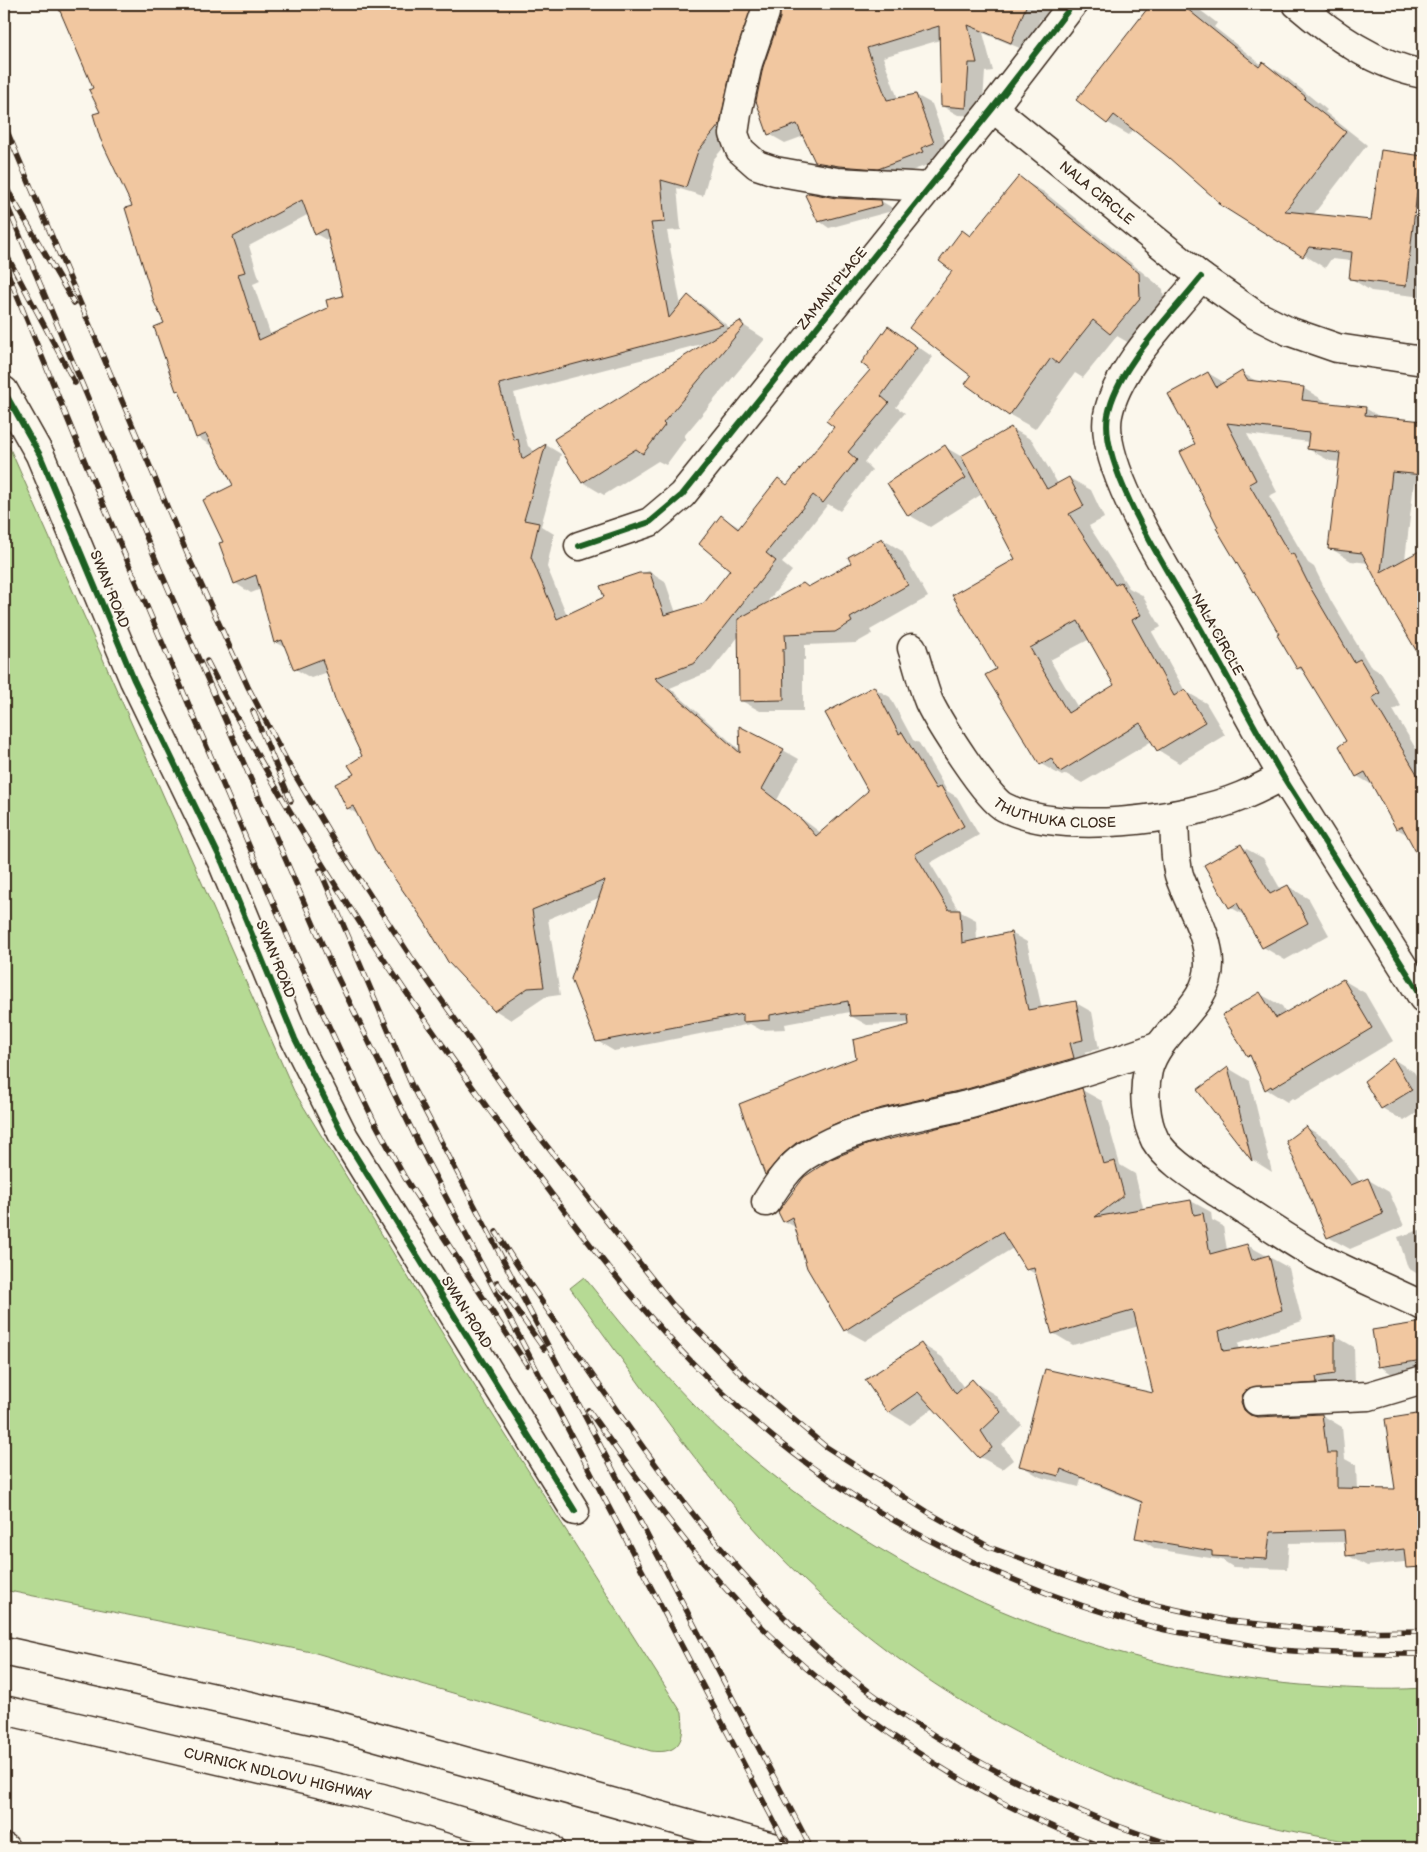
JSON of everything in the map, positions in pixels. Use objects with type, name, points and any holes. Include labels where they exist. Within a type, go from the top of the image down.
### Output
[{"type":"street","name":"ZAMANI PLACE","points":[[579,546],[650,522],[682,495],[993,108],[1073,4]]},
{"type":"street","points":[[1297,4],[1356,48],[1409,71],[1423,74]]},
{"type":"street","points":[[765,13],[748,63],[737,114],[734,134],[740,150],[757,166],[775,171],[837,182],[929,187]]},
{"type":"street","name":"NALA CIRCLE","points":[[993,108],[1201,277],[1254,314],[1288,331],[1337,348],[1423,361]]},
{"type":"street","name":"NALA CIRCLE","points":[[1201,277],[1126,370],[1115,393],[1107,416],[1108,437],[1116,468],[1147,534],[1283,776],[1423,998]]},
{"type":"street","name":"SWAN ROAD","points":[[4,390],[40,456],[134,680],[219,856],[295,1040],[344,1137],[574,1511]]},
{"type":"street","name":"THUTHUKA CLOSE","points":[[912,648],[929,702],[985,791],[1003,807],[1032,817],[1060,823],[1122,821],[1174,815],[1242,796],[1283,776]]},
{"type":"street","points":[[1174,815],[1178,872],[1205,939],[1209,964],[1204,988],[1191,1010],[1157,1047],[1148,1070],[1145,1095],[1148,1122],[1156,1141],[1168,1155],[1197,1179],[1317,1256],[1423,1306]]},
{"type":"street","points":[[766,1202],[793,1165],[806,1155],[855,1131],[971,1104],[1116,1062],[1157,1047]]},
{"type":"street","points":[[1257,1401],[1369,1396],[1423,1380]]},
{"type":"street","points":[[4,1651],[335,1725],[776,1848]]},
{"type":"street","name":"CURNICK NDLOVU HIGHWAY","points":[[4,1710],[382,1798],[550,1848]]},
{"type":"green space","points":[[4,435],[294,1091],[479,1393],[682,1713],[683,1730],[679,1743],[675,1747],[661,1752],[651,1751],[316,1653],[4,1590]]},
{"type":"green space","points":[[584,1277],[639,1344],[717,1428],[800,1496],[864,1539],[931,1578],[1001,1611],[1073,1638],[1148,1660],[1224,1675],[1301,1685],[1377,1689],[1423,1688],[1423,1848],[1375,1845],[1296,1832],[1224,1815],[1152,1792],[1083,1765],[1016,1732],[951,1694],[889,1652],[831,1605],[777,1553],[721,1490],[669,1424],[570,1288]]},
{"type":"building","points":[[57,4],[753,4],[733,60],[720,124],[698,151],[686,187],[661,180],[665,222],[651,223],[669,318],[688,295],[723,325],[499,384],[514,440],[518,439],[522,459],[546,444],[524,520],[539,523],[531,557],[557,619],[604,597],[600,586],[639,573],[650,573],[664,615],[704,603],[730,570],[699,544],[721,515],[738,529],[778,478],[787,485],[834,427],[826,421],[870,370],[861,363],[888,326],[917,347],[881,396],[889,403],[848,452],[857,460],[823,503],[813,495],[766,553],[776,561],[695,663],[655,678],[740,753],[739,726],[784,749],[762,789],[802,820],[816,836],[868,791],[825,713],[874,686],[899,734],[902,732],[936,789],[941,786],[964,826],[915,854],[949,910],[960,910],[962,943],[1011,932],[1028,1010],[1076,1001],[1083,1040],[1070,1043],[1074,1058],[967,1089],[882,1108],[839,1122],[796,1143],[782,1155],[765,1175],[739,1104],[856,1058],[853,1040],[909,1025],[908,1014],[850,1016],[848,1001],[770,1015],[770,1020],[743,1022],[743,1014],[596,1042],[571,979],[605,880],[532,910],[544,987],[528,988],[494,1011],[448,962],[424,921],[376,852],[353,806],[347,809],[335,784],[354,774],[348,765],[362,756],[335,699],[322,659],[294,670],[282,640],[274,643],[256,575],[234,584],[219,543],[223,542],[203,500],[233,485],[206,434],[196,438],[179,390],[176,391],[154,327],[164,323],[154,302],[125,208],[132,206],[100,138],[93,114],[100,112],[89,90],[93,88]],"holes":[[[302,200],[315,235],[326,229],[343,296],[326,300],[328,308],[259,340],[238,274],[245,272],[233,237]]]},
{"type":"building","points":[[777,4],[1027,4],[1011,43],[968,25],[977,63],[969,63],[966,108],[941,106],[939,26],[867,48],[887,100],[916,94],[934,143],[921,148],[923,152],[878,169],[815,162],[797,124],[768,135],[756,101],[763,67],[780,18],[780,10]]},
{"type":"building","points":[[1151,4],[1181,4],[1259,67],[1263,62],[1306,97],[1304,99],[1346,132],[1285,211],[1371,220],[1381,150],[1423,156],[1421,194],[1417,193],[1406,286],[1349,279],[1352,252],[1309,247],[1303,257],[1217,203],[1221,204],[1168,157],[1114,115],[1107,124],[1076,100]]},
{"type":"building","points":[[1019,176],[1139,273],[1140,298],[1110,334],[1093,320],[1058,364],[1051,358],[1009,416],[965,384],[971,376],[909,328],[952,271],[939,261],[962,230],[970,236]]},
{"type":"building","points":[[809,193],[836,198],[881,200],[882,205],[818,222],[805,195]]},
{"type":"building","points":[[740,321],[744,326],[663,423],[665,425],[643,454],[636,449],[582,483],[554,439]]},
{"type":"building","points":[[1242,371],[1247,380],[1304,387],[1302,400],[1366,407],[1365,415],[1423,421],[1423,475],[1392,472],[1381,572],[1423,549],[1423,662],[1362,553],[1328,549],[1340,453],[1307,449],[1309,433],[1227,423],[1256,480],[1249,484],[1290,555],[1293,553],[1310,587],[1354,662],[1360,659],[1380,693],[1372,698],[1423,784],[1423,865],[1402,826],[1396,829],[1365,772],[1356,777],[1339,746],[1346,741],[1301,667],[1297,669],[1277,635],[1279,634],[1216,528],[1218,527],[1180,452],[1195,444],[1168,394],[1208,372],[1216,387]]},
{"type":"building","points":[[1011,427],[1047,489],[1069,477],[1084,506],[1069,514],[1115,585],[1121,582],[1141,615],[1132,620],[1174,696],[1185,689],[1205,722],[1157,751],[1140,723],[1060,772],[1051,758],[1040,765],[985,675],[996,669],[952,595],[1015,559],[961,456]],"holes":[[[1078,621],[1114,685],[1068,713],[1030,648]]]},
{"type":"building","points":[[945,445],[966,478],[908,516],[887,483]]},
{"type":"building","points":[[882,538],[908,585],[850,618],[852,622],[835,632],[785,634],[786,649],[783,649],[784,700],[739,701],[738,619],[803,583],[808,587],[851,563],[848,557]]},
{"type":"building","points":[[1241,844],[1270,894],[1288,885],[1308,923],[1262,948],[1237,903],[1229,908],[1204,865]]},
{"type":"building","points":[[1343,979],[1372,1028],[1272,1088],[1271,1086],[1265,1090],[1250,1055],[1247,1056],[1222,1015],[1260,992],[1276,1018]]},
{"type":"building","points":[[1393,1058],[1412,1090],[1381,1109],[1364,1081]]},
{"type":"building","points":[[1228,1067],[1252,1161],[1197,1090]]},
{"type":"building","points":[[1082,1088],[1103,1164],[1115,1161],[1124,1195],[1095,1217],[1191,1200],[1194,1215],[1203,1213],[1210,1254],[1247,1244],[1252,1260],[1269,1255],[1282,1310],[1219,1331],[1223,1351],[1335,1335],[1335,1374],[1316,1377],[1317,1383],[1249,1388],[1243,1394],[1241,1402],[1244,1410],[1250,1415],[1258,1417],[1322,1414],[1327,1453],[1337,1453],[1337,1488],[1395,1489],[1385,1419],[1423,1413],[1423,1567],[1406,1568],[1404,1549],[1346,1556],[1344,1530],[1270,1532],[1267,1559],[1212,1556],[1212,1551],[1135,1538],[1142,1502],[1061,1469],[1059,1476],[1019,1466],[1045,1369],[1153,1393],[1134,1313],[1132,1311],[1052,1334],[1034,1268],[1026,1270],[1002,1232],[892,1299],[844,1331],[807,1268],[792,1217],[783,1222],[778,1212],[804,1177],[831,1159],[869,1144],[975,1119]]},
{"type":"building","points":[[1306,1126],[1351,1185],[1368,1178],[1383,1214],[1327,1238],[1286,1141]]},
{"type":"building","points":[[1423,1322],[1423,1360],[1378,1367],[1372,1330]]},
{"type":"building","points":[[921,1343],[956,1394],[972,1379],[1001,1412],[981,1431],[992,1448],[979,1458],[918,1392],[888,1413],[865,1380]]},
{"type":"railway","points":[[4,124],[189,558],[248,687],[289,765],[335,842],[411,957],[531,1126],[673,1305],[747,1380],[825,1446],[931,1514],[989,1547],[1133,1600],[1228,1621],[1342,1632],[1423,1631]]},
{"type":"railway","points":[[4,184],[74,303]]},
{"type":"railway","points":[[4,198],[158,565],[330,962],[427,1161],[788,1848]]},
{"type":"railway","points":[[4,250],[75,383]]},
{"type":"railway","points":[[4,264],[86,464],[294,951],[339,1048],[373,1119],[405,1178],[527,1365]]},
{"type":"railway","points":[[207,661],[270,777],[338,890],[411,999],[487,1107],[598,1254],[657,1325],[721,1391],[768,1433],[818,1471],[870,1506],[924,1537],[980,1565],[1038,1590],[1097,1611],[1157,1628],[1274,1649],[1334,1653],[1423,1654]]},
{"type":"railway","points":[[253,711],[291,801]]},
{"type":"railway","points":[[320,870],[412,1086],[811,1848]]},
{"type":"railway","points":[[496,1232],[529,1283],[664,1476],[718,1545],[778,1611],[811,1643],[849,1676],[892,1708],[986,1765],[1036,1791],[1086,1813],[1136,1833],[1184,1848]]},
{"type":"railway","points":[[497,1282],[544,1349]]},
{"type":"railway","points":[[588,1410],[663,1513],[695,1553],[750,1615],[794,1657],[892,1735],[944,1769],[997,1800],[1052,1826],[1106,1848]]},
{"type":"cycle path","points":[[579,546],[650,522],[682,495],[993,108],[1073,4]]},
{"type":"cycle path","points":[[1201,277],[1133,360],[1113,397],[1108,415],[1108,437],[1114,463],[1125,491],[1155,551],[1209,643],[1273,759],[1423,998]]},
{"type":"cycle path","points":[[4,391],[40,455],[134,680],[223,864],[295,1039],[344,1137],[575,1511]]}]
